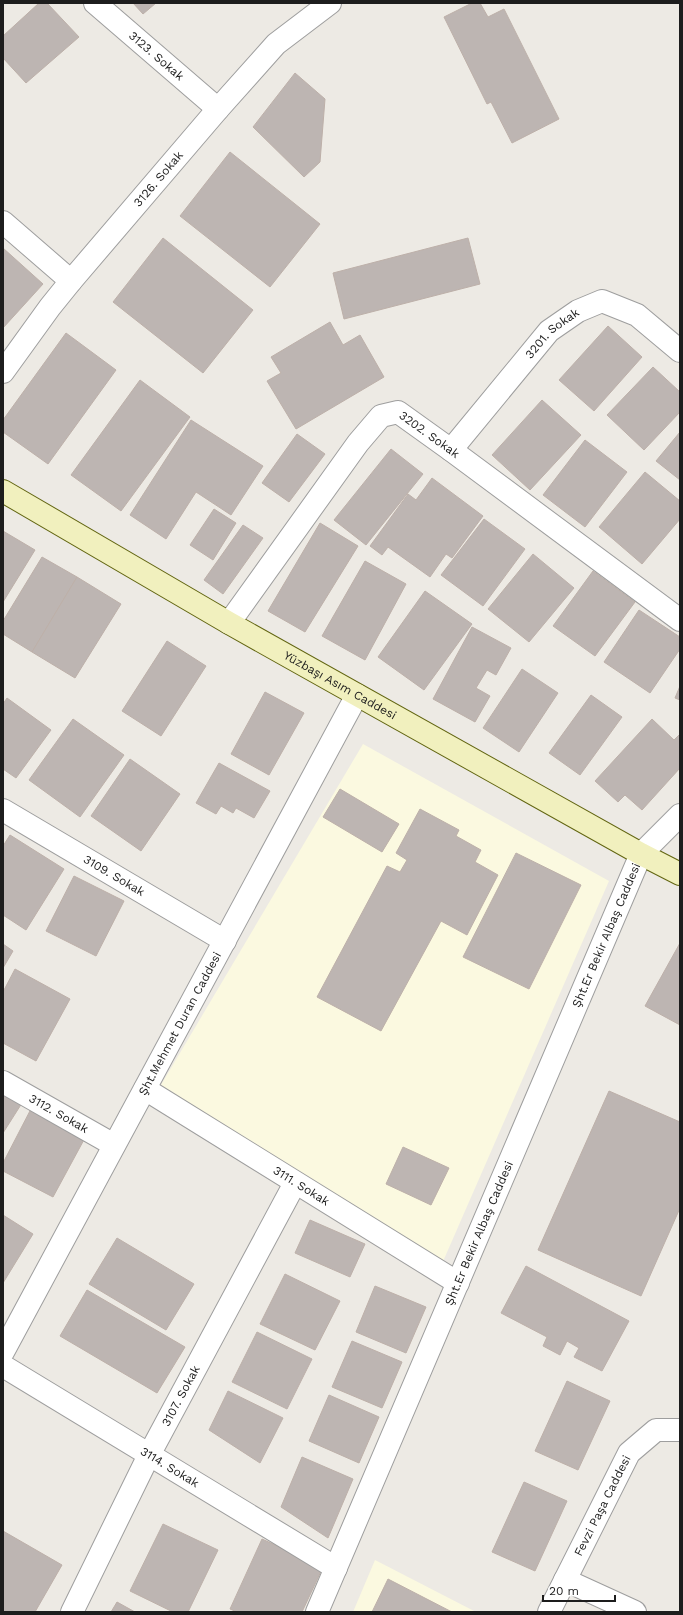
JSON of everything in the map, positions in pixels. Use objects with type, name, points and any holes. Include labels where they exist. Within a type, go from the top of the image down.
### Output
[{"type":"main road","name":"Yüzbaşı Asım Caddesi","points":[[3,491],[229,623],[641,854],[680,874]]},
{"type":"street","name":"3123. Sokak","points":[[95,3],[218,109]]},
{"type":"street","name":"3126. Sokak","points":[[3,372],[50,307],[71,281],[218,109],[276,44],[330,3]]},
{"type":"street","points":[[3,222],[71,281]]},
{"type":"street","name":"3201. Sokak","points":[[452,450],[549,332],[578,312],[602,301],[637,315],[680,351]]},
{"type":"street","name":"3202. Sokak","points":[[229,623],[358,443],[382,416],[398,412],[452,450],[680,620]]},
{"type":"street","name":"Şht.Mehmet Duran Caddesi","points":[[3,1352],[357,695]]},
{"type":"street","name":"3109. Sokak","points":[[3,810],[224,941]]},
{"type":"street","points":[[641,854],[680,815]]},
{"type":"street","name":"Şht.Er Bekir Albaş Caddesi","points":[[317,1612],[641,854]]},
{"type":"street","name":"3112. Sokak","points":[[3,1082],[114,1145]]},
{"type":"street","name":"3111. Sokak","points":[[145,1089],[458,1283]]},
{"type":"street","name":"3107. Sokak","points":[[72,1612],[149,1455],[295,1183]]},
{"type":"street","name":"3114. Sokak","points":[[3,1366],[336,1568]]},
{"type":"street","name":"Fevzi Paşa Caddesi","points":[[549,1612],[629,1453],[656,1430],[680,1430]]},
{"type":"street","points":[[565,1580],[635,1612]]},
{"type":"shaded area","points":[[363,744],[609,881],[441,1266],[161,1085]]},
{"type":"shaded area","points":[[375,1560],[476,1612],[353,1612]]},
{"type":"building","points":[[39,3],[47,3],[79,37],[26,83],[3,58],[3,36]]},
{"type":"building","points":[[133,3],[156,3],[143,14]]},
{"type":"building","points":[[472,3],[480,3],[488,17],[504,9],[559,119],[512,143],[491,102],[487,104],[444,17]]},
{"type":"building","points":[[295,73],[325,99],[320,162],[304,177],[253,127]]},
{"type":"building","points":[[230,152],[320,224],[270,287],[180,216]]},
{"type":"building","points":[[163,238],[253,310],[203,373],[113,302]]},
{"type":"building","points":[[468,238],[480,284],[344,319],[333,273]]},
{"type":"building","points":[[3,248],[43,284],[3,328]]},
{"type":"building","points":[[330,322],[343,345],[360,335],[384,377],[296,429],[267,381],[281,373],[271,357]]},
{"type":"building","points":[[608,326],[642,357],[594,411],[559,380]]},
{"type":"building","points":[[66,333],[116,370],[48,464],[3,432],[3,420]]},
{"type":"building","points":[[653,367],[680,392],[680,412],[644,450],[607,415]]},
{"type":"building","points":[[140,380],[190,417],[121,511],[71,475]]},
{"type":"building","points":[[542,400],[581,435],[530,490],[492,455]]},
{"type":"building","points":[[191,420],[263,466],[231,515],[196,492],[166,539],[130,515]]},
{"type":"building","points":[[680,432],[680,480],[656,461]]},
{"type":"building","points":[[297,434],[325,454],[289,502],[262,483]]},
{"type":"building","points":[[585,440],[627,472],[585,527],[543,495]]},
{"type":"building","points":[[391,449],[423,474],[366,545],[334,520]]},
{"type":"building","points":[[645,472],[680,501],[680,519],[642,564],[599,527]]},
{"type":"building","points":[[432,478],[483,516],[452,558],[446,554],[430,577],[388,547],[382,555],[370,546],[408,494],[416,500]]},
{"type":"building","points":[[214,509],[236,523],[213,560],[190,545]]},
{"type":"building","points":[[484,519],[525,549],[483,606],[441,575]]},
{"type":"building","points":[[320,523],[358,546],[305,632],[268,611]]},
{"type":"building","points":[[243,525],[263,538],[223,594],[204,580]]},
{"type":"building","points":[[3,531],[35,550],[3,602]]},
{"type":"building","points":[[533,554],[574,588],[529,642],[488,609]]},
{"type":"building","points":[[42,557],[77,577],[32,652],[3,634],[3,621]]},
{"type":"building","points":[[365,561],[406,584],[365,660],[322,636]]},
{"type":"building","points":[[593,571],[635,602],[595,656],[553,626]]},
{"type":"building","points":[[77,577],[121,604],[75,678],[32,652]]},
{"type":"building","points":[[425,591],[472,624],[424,690],[378,657]]},
{"type":"building","points":[[639,610],[680,637],[680,649],[650,693],[604,662]]},
{"type":"building","points":[[472,627],[511,648],[496,675],[487,670],[476,688],[490,696],[475,722],[433,699]]},
{"type":"building","points":[[167,641],[206,666],[161,736],[122,711]]},
{"type":"building","points":[[522,669],[558,693],[519,752],[483,728]]},
{"type":"building","points":[[680,686],[680,700],[675,698]]},
{"type":"building","points":[[265,692],[304,713],[269,775],[231,754]]},
{"type":"building","points":[[591,695],[622,717],[580,775],[549,753]]},
{"type":"building","points":[[7,698],[51,730],[16,778],[3,769],[3,704]]},
{"type":"building","points":[[73,719],[124,755],[80,817],[29,780]]},
{"type":"building","points":[[652,719],[674,740],[680,734],[680,768],[642,810],[625,795],[618,802],[595,781]]},
{"type":"building","points":[[130,759],[180,794],[141,851],[91,816]]},
{"type":"building","points":[[219,763],[270,791],[254,818],[236,808],[233,813],[221,806],[216,814],[196,803]]},
{"type":"building","points":[[340,789],[399,824],[382,852],[323,817]]},
{"type":"building","points":[[420,809],[459,830],[456,836],[481,850],[475,862],[498,875],[467,935],[441,921],[381,1031],[317,997],[387,866],[400,872],[407,860],[396,853]]},
{"type":"building","points":[[10,835],[64,869],[26,930],[3,915],[3,846]]},
{"type":"building","points":[[516,853],[581,885],[529,989],[463,957]]},
{"type":"building","points":[[74,876],[124,901],[96,956],[46,931]]},
{"type":"building","points":[[680,943],[680,1025],[645,1006]]},
{"type":"building","points":[[3,944],[13,951],[3,968]]},
{"type":"building","points":[[15,969],[70,999],[36,1061],[3,1043],[3,992]]},
{"type":"building","points":[[3,1091],[22,1103],[3,1133]]},
{"type":"building","points":[[609,1091],[680,1122],[680,1208],[641,1296],[538,1250]]},
{"type":"building","points":[[32,1107],[86,1136],[53,1197],[3,1171],[3,1163]]},
{"type":"building","points":[[403,1147],[449,1168],[431,1205],[386,1184]]},
{"type":"building","points":[[3,1215],[33,1234],[3,1283]]},
{"type":"building","points":[[310,1220],[365,1244],[350,1277],[295,1253]]},
{"type":"building","points":[[117,1238],[194,1284],[166,1330],[89,1284]]},
{"type":"building","points":[[526,1266],[629,1321],[602,1371],[574,1357],[579,1348],[567,1341],[560,1355],[543,1346],[547,1337],[501,1313]]},
{"type":"building","points":[[285,1274],[340,1301],[315,1350],[260,1324]]},
{"type":"building","points":[[375,1286],[426,1307],[406,1353],[356,1332]]},
{"type":"building","points":[[87,1290],[185,1347],[157,1393],[60,1336]]},
{"type":"building","points":[[257,1332],[312,1359],[287,1409],[232,1382]]},
{"type":"building","points":[[352,1341],[402,1362],[382,1408],[332,1387]]},
{"type":"building","points":[[567,1381],[610,1401],[578,1470],[535,1451]]},
{"type":"building","points":[[228,1391],[283,1418],[260,1463],[209,1430]]},
{"type":"building","points":[[329,1395],[379,1417],[359,1463],[309,1441]]},
{"type":"building","points":[[302,1457],[353,1479],[328,1538],[281,1507]]},
{"type":"building","points":[[524,1482],[567,1501],[535,1571],[492,1552]]},
{"type":"building","points":[[163,1524],[218,1550],[188,1612],[173,1612],[130,1591]]},
{"type":"building","points":[[3,1531],[62,1565],[35,1612],[3,1612]]},
{"type":"building","points":[[262,1539],[323,1567],[302,1612],[237,1612],[230,1609]]},
{"type":"building","points":[[388,1579],[452,1612],[372,1612]]},
{"type":"building","points":[[117,1602],[135,1612],[111,1612]]}]
